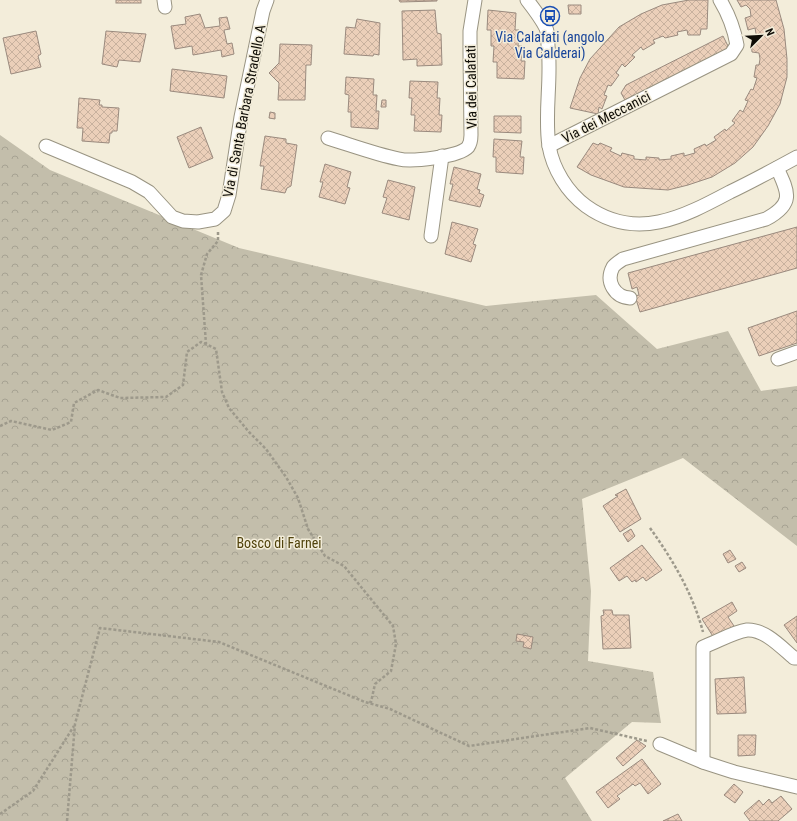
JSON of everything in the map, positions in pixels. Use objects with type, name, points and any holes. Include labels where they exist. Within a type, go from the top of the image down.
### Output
[{"type":"street","name":"Via di Santa Barbara Stradello A","points":[[46,146],[132,182],[149,192],[172,217],[183,221],[198,222],[215,219],[224,212],[229,195],[241,118],[263,11],[267,0]]},
{"type":"street","name":"Via dei Calafati","points":[[328,138],[399,159],[414,160],[461,152],[468,146],[472,135],[470,31],[475,0]]},
{"type":"street","points":[[527,0],[546,29],[550,58],[549,146]]},
{"type":"street","name":"Via dei Meccanici","points":[[720,0],[729,16],[735,32],[737,45],[731,54],[549,146],[556,167],[564,183],[578,200],[593,211],[611,220],[628,224],[649,224],[690,214],[797,156]]},
{"type":"street","points":[[431,236],[442,156]]},
{"type":"street","points":[[630,298],[621,297],[614,291],[611,279],[613,267],[623,259],[766,219],[779,212],[792,192],[777,168]]},
{"type":"street","points":[[778,359],[797,352]]},
{"type":"street","points":[[703,762],[703,647],[748,630],[760,633],[772,640],[794,658],[797,658]]},
{"type":"street","points":[[660,744],[703,762],[734,772],[797,787]]},
{"type":"path","points":[[206,344],[201,274],[207,254],[218,241],[219,215]]},
{"type":"path","points":[[0,426],[11,420],[52,430],[71,422],[74,403],[98,390],[120,398],[166,397],[183,385],[187,352],[201,342],[216,349],[222,392],[229,408],[248,432],[266,449],[286,477],[298,498],[308,529],[325,556],[344,566],[393,626],[396,644],[391,671],[375,684],[371,702],[365,702]]},
{"type":"path","points":[[650,528],[679,570],[702,626],[704,636],[703,647]]},
{"type":"path","points":[[67,821],[75,724],[100,628],[219,642],[365,702],[390,709],[469,746],[590,728],[660,744]]},
{"type":"path","points":[[0,814],[33,791],[75,724]]},
{"type":"green space","name":"Bosco di Farnei","points":[[0,135],[50,170],[239,248],[486,306],[596,295],[657,349],[728,331],[761,391],[797,386],[797,546],[683,458],[582,499],[591,591],[588,661],[653,672],[661,723],[632,722],[565,778],[592,821],[0,821]]},
{"type":"building","points":[[116,0],[141,0],[141,3],[116,3]]},
{"type":"building","points":[[399,0],[437,0],[437,1],[400,2]]},
{"type":"building","points":[[689,0],[708,0],[707,29],[701,29],[700,35],[688,35],[687,30],[677,32],[678,35],[665,38],[663,36],[653,40],[655,43],[643,50],[641,47],[632,55],[635,57],[625,67],[622,64],[616,73],[619,75],[611,86],[608,85],[604,95],[607,96],[602,109],[599,107],[598,114],[570,108],[580,78],[590,59],[619,27],[641,14],[662,5]]},
{"type":"building","points":[[737,0],[776,0],[784,29],[787,77],[780,104],[768,126],[753,147],[735,163],[712,177],[668,190],[624,187],[591,175],[577,167],[593,143],[598,145],[600,143],[612,148],[610,151],[621,156],[622,153],[634,156],[634,159],[646,160],[646,157],[659,158],[659,160],[671,159],[671,156],[684,153],[684,156],[695,153],[694,149],[705,144],[706,146],[716,140],[714,137],[725,129],[726,131],[735,123],[732,121],[740,110],[743,112],[748,101],[745,100],[751,89],[753,90],[757,78],[754,77],[756,65],[759,65],[760,59],[759,53],[752,52],[751,40],[757,39],[755,28],[748,30],[745,18],[751,16],[750,9],[746,5],[741,7]]},
{"type":"building","points":[[568,5],[581,5],[581,14],[569,14]]},
{"type":"building","points":[[435,10],[437,33],[441,34],[442,65],[417,66],[417,59],[403,60],[402,11]]},
{"type":"building","points":[[488,10],[516,13],[515,30],[519,30],[518,46],[522,46],[521,61],[525,61],[524,79],[497,78],[497,62],[493,62],[494,46],[491,46],[491,30],[487,30]]},
{"type":"building","points":[[200,14],[205,28],[220,26],[219,18],[227,17],[230,29],[224,30],[227,44],[232,43],[234,54],[222,57],[221,50],[193,55],[192,46],[175,49],[171,26],[186,24],[185,17]]},
{"type":"building","points":[[357,19],[380,23],[379,55],[344,54],[346,27],[355,28]]},
{"type":"building","points":[[36,31],[41,54],[38,56],[41,67],[11,74],[3,38]]},
{"type":"building","points":[[106,31],[146,34],[140,62],[119,60],[117,67],[102,64]]},
{"type":"building","points":[[723,36],[729,48],[625,100],[621,93],[626,85]]},
{"type":"building","points":[[280,44],[312,45],[311,65],[306,65],[305,100],[278,100],[279,83],[269,73],[279,63]]},
{"type":"building","points":[[172,69],[227,76],[224,98],[170,91]]},
{"type":"building","points":[[346,77],[374,79],[373,95],[377,95],[376,111],[379,111],[378,129],[351,127],[351,112],[348,112],[349,95],[345,94]]},
{"type":"building","points":[[410,81],[438,82],[437,98],[440,98],[439,115],[442,115],[441,132],[414,131],[415,115],[411,115],[412,98],[409,98]]},
{"type":"building","points":[[79,98],[100,100],[99,105],[102,105],[102,107],[119,108],[117,131],[112,131],[112,133],[110,133],[109,143],[82,141],[83,128],[77,128]]},
{"type":"building","points":[[382,100],[386,100],[386,107],[381,107]]},
{"type":"building","points":[[270,112],[275,113],[275,119],[269,118]]},
{"type":"building","points":[[494,116],[521,116],[521,133],[494,132]]},
{"type":"building","points":[[201,127],[213,158],[189,168],[177,137]]},
{"type":"building","points":[[265,136],[286,139],[286,143],[297,145],[291,186],[287,188],[285,193],[261,189],[264,166],[260,166]]},
{"type":"building","points":[[494,139],[522,141],[520,157],[524,157],[523,174],[496,172],[496,157],[493,157]]},
{"type":"building","points":[[325,164],[351,172],[347,187],[350,188],[345,204],[319,197],[323,182],[320,182]]},
{"type":"building","points":[[454,167],[481,174],[477,189],[480,190],[479,193],[484,195],[480,207],[449,200],[453,184],[450,184]]},
{"type":"building","points":[[388,180],[415,187],[409,220],[382,213],[387,198],[383,197]]},
{"type":"building","points":[[452,222],[478,229],[473,244],[476,245],[471,262],[445,254]]},
{"type":"building","points":[[797,227],[797,268],[640,312],[635,296],[639,295],[637,287],[632,289],[628,273]]},
{"type":"building","points":[[797,311],[797,343],[759,356],[748,328]]},
{"type":"building","points":[[626,489],[641,519],[620,532],[603,506],[618,496],[615,495]]},
{"type":"building","points":[[631,529],[635,536],[628,542],[623,534]]},
{"type":"building","points":[[642,545],[662,570],[646,581],[643,577],[636,582],[635,580],[632,582],[627,576],[619,581],[610,568]]},
{"type":"building","points":[[730,550],[736,559],[728,563],[723,554]]},
{"type":"building","points":[[742,562],[746,568],[739,572],[735,566]]},
{"type":"building","points":[[732,602],[737,611],[728,617],[734,626],[714,638],[702,619]]},
{"type":"building","points":[[603,610],[612,610],[613,615],[629,615],[631,648],[603,649],[601,616],[604,615]]},
{"type":"building","points":[[797,616],[797,643],[784,625]]},
{"type":"building","points":[[517,634],[533,637],[531,649],[523,647],[524,642],[516,641]]},
{"type":"building","points":[[744,677],[746,713],[717,714],[715,679]]},
{"type":"building","points":[[738,735],[756,735],[755,755],[738,756]]},
{"type":"building","points":[[637,740],[646,746],[623,766],[616,758]]},
{"type":"building","points":[[642,759],[661,784],[648,794],[640,783],[635,786],[633,784],[617,796],[620,799],[608,808],[596,792]]},
{"type":"building","points":[[734,784],[743,792],[735,803],[724,795]]},
{"type":"building","points":[[781,796],[792,809],[778,821],[750,821],[744,813],[759,800],[763,805],[769,799],[772,803]]},
{"type":"building","points":[[678,814],[682,821],[663,821]]},
{"type":"place","name":"Via Calafati (angolo Via Calderai)","points":[[550,16]]}]
